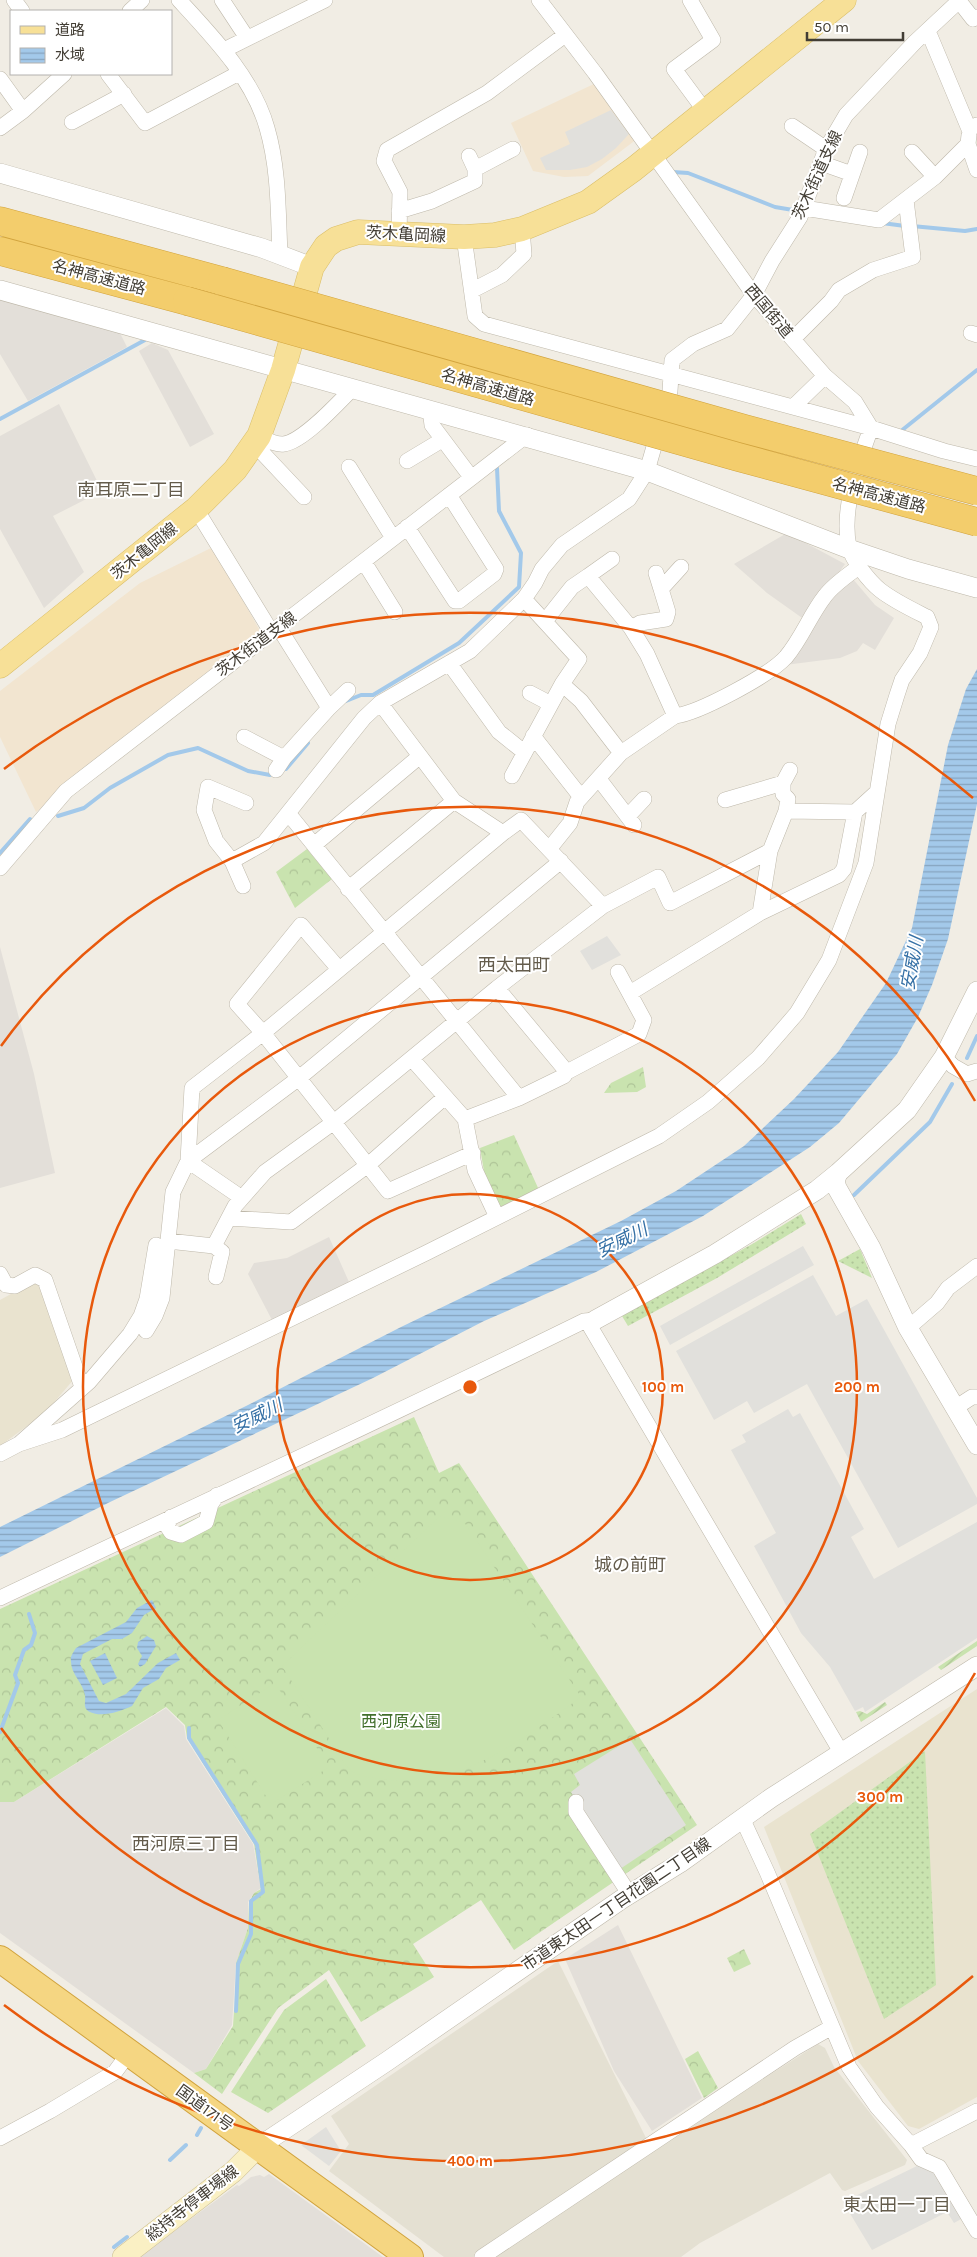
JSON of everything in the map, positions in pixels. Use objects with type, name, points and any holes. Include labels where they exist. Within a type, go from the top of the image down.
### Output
[{"type":"highway","name":"名神高速道路","points":[[0,222],[222,281],[745,429],[977,491]]},
{"type":"highway","name":"名神高速道路","points":[[0,251],[188,301],[977,522]]},
{"type":"highway","name":"国道171号","points":[[0,1959],[410,2257]]},
{"type":"main road","name":"茨木亀岡線","points":[[0,666],[196,509],[235,470],[257,441],[282,370],[312,268],[326,246],[336,239],[358,232],[464,237],[495,235],[522,229],[588,202],[654,153],[844,0]]},
{"type":"main road","name":"総持寺停車場線","points":[[123,2257],[233,2172],[258,2146]]},
{"type":"street","points":[[131,10],[142,0]]},
{"type":"street","points":[[179,0],[224,50],[253,96],[267,128],[276,173],[280,254]]},
{"type":"street","points":[[222,0],[247,38]]},
{"type":"street","points":[[224,50],[326,0]]},
{"type":"street","name":"西国街道","points":[[539,0],[654,153],[754,295],[825,376],[855,402],[871,428]]},
{"type":"street","points":[[690,0],[713,40],[674,69],[705,111]]},
{"type":"street","points":[[959,0],[973,20],[977,17]]},
{"type":"street","name":"茨木街道支線","points":[[232,861],[264,843],[364,718],[380,703],[470,650],[524,599],[535,584],[542,569],[555,553],[570,539],[629,499],[647,471],[670,391],[672,360],[692,344],[727,329],[754,295],[804,208],[823,156],[846,115],[959,0]]},
{"type":"street","points":[[928,31],[971,133],[977,170]]},
{"type":"street","points":[[399,235],[400,192],[384,161],[387,150],[487,93],[565,35]]},
{"type":"street","points":[[110,75],[145,123],[239,73]]},
{"type":"street","points":[[0,128],[23,111],[62,75]]},
{"type":"street","points":[[0,79],[23,111]]},
{"type":"street","points":[[72,122],[124,94]]},
{"type":"street","points":[[792,126],[823,156],[852,174]]},
{"type":"street","points":[[804,208],[879,220],[935,177],[971,133]]},
{"type":"street","points":[[399,211],[432,201],[466,187],[475,181],[472,163],[513,150]]},
{"type":"street","points":[[844,198],[860,152]]},
{"type":"street","points":[[912,152],[935,177]]},
{"type":"street","points":[[0,174],[280,254],[312,268]]},
{"type":"street","points":[[792,338],[831,302],[839,290],[873,270],[913,257],[906,200]]},
{"type":"street","points":[[473,290],[502,275],[524,254],[522,229]]},
{"type":"street","points":[[464,237],[473,290],[475,316],[484,324],[871,428],[977,459]]},
{"type":"street","points":[[0,290],[647,471],[849,549],[908,569],[977,588]]},
{"type":"street","points":[[793,407],[825,376]]},
{"type":"street","points":[[257,441],[276,444],[290,442],[319,422],[353,388]]},
{"type":"street","points":[[430,409],[432,425],[471,477]]},
{"type":"street","points":[[0,1454],[19,1444],[62,1430],[659,1136],[708,1102],[758,1058],[797,1013],[829,960],[866,863],[888,724],[902,680],[920,653],[931,627],[927,617],[880,590],[868,578],[849,549],[848,532],[852,482],[871,428]]},
{"type":"street","name":"茨木街道支線","points":[[0,868],[66,791],[364,562],[471,477],[527,436]]},
{"type":"street","points":[[407,460],[442,440]]},
{"type":"street","points":[[257,441],[304,498]]},
{"type":"street","points":[[349,467],[364,482],[393,538]]},
{"type":"street","points":[[407,527],[455,601],[459,601],[494,574],[496,569],[448,495]]},
{"type":"street","points":[[196,509],[275,630],[329,708]]},
{"type":"street","points":[[545,621],[572,587],[612,559]]},
{"type":"street","points":[[364,562],[395,612]]},
{"type":"street","points":[[550,848],[570,823],[577,802],[599,780],[621,753],[676,716],[687,715],[732,692],[784,658],[800,638],[825,594],[860,566]]},
{"type":"street","points":[[661,589],[681,567]]},
{"type":"street","points":[[631,628],[640,623],[666,619],[668,612],[656,574]]},
{"type":"street","points":[[588,576],[631,628],[647,654],[676,716]]},
{"type":"street","points":[[512,776],[562,684],[579,659],[524,599]]},
{"type":"street","points":[[449,663],[500,732],[524,752]]},
{"type":"street","points":[[562,684],[581,701],[621,753]]},
{"type":"street","points":[[244,737],[280,764],[329,708],[348,690]]},
{"type":"street","points":[[530,693],[551,704]]},
{"type":"street","points":[[380,703],[454,801],[503,833]]},
{"type":"street","points":[[533,736],[581,797]]},
{"type":"street","points":[[314,845],[420,756]]},
{"type":"street","points":[[725,800],[786,777],[783,794],[788,799],[786,811],[770,852],[760,913]]},
{"type":"street","points":[[599,780],[631,821],[644,799]]},
{"type":"street","points":[[244,886],[232,861],[216,841],[204,810],[208,787],[246,802]]},
{"type":"street","points":[[630,993],[680,970],[760,913],[839,875],[844,869],[855,812],[877,792]]},
{"type":"street","points":[[348,888],[454,801]]},
{"type":"street","points":[[786,811],[855,812]]},
{"type":"street","points":[[288,813],[519,1098]]},
{"type":"street","points":[[19,1444],[82,1387],[130,1334],[141,1316],[162,1243],[173,1192],[188,1161],[192,1088],[263,1033],[521,820],[550,848],[603,906]]},
{"type":"street","points":[[214,1246],[242,1198],[265,1172],[334,1122],[412,1059],[456,1020],[603,906],[658,877],[670,903],[770,852]]},
{"type":"street","points":[[188,1161],[299,1078],[561,861]]},
{"type":"street","points":[[339,970],[301,925],[237,1004],[263,1033],[388,1192],[473,1153]]},
{"type":"street","points":[[466,1119],[519,1098],[564,1076],[567,1072],[639,1034],[644,1020],[618,972]]},
{"type":"street","points":[[497,988],[567,1072]]},
{"type":"street","points":[[0,1598],[217,1495],[416,1404],[584,1321],[596,1320],[715,1254],[817,1190],[907,1110],[944,1057],[977,991]]},
{"type":"street","points":[[944,1057],[953,1066],[967,1074],[977,1071]]},
{"type":"street","points":[[412,1059],[466,1119],[475,1170],[497,1217]]},
{"type":"street","points":[[229,1218],[291,1222],[368,1166],[445,1097]]},
{"type":"street","points":[[188,1161],[242,1198]]},
{"type":"street","points":[[838,1173],[835,1181],[837,1188],[872,1248],[908,1328],[977,1445]]},
{"type":"street","points":[[162,1243],[214,1246],[222,1252],[216,1277]]},
{"type":"street","points":[[146,1331],[156,1316],[162,1298],[162,1243]]},
{"type":"street","points":[[908,1328],[937,1303],[948,1288],[977,1266]]},
{"type":"street","points":[[0,1274],[6,1285],[15,1286],[35,1275],[45,1280],[82,1387]]},
{"type":"street","points":[[596,1320],[591,1328],[841,1752]]},
{"type":"street","points":[[955,1408],[972,1397],[977,1397]]},
{"type":"street","points":[[171,1517],[167,1526],[172,1532],[181,1535],[188,1532],[206,1522],[211,1504],[217,1495]]},
{"type":"street","name":"市道東太田一丁目花園二丁目線","points":[[258,2146],[680,1863],[742,1818],[841,1752],[977,1666]]},
{"type":"street","points":[[576,1802],[576,1812],[630,1895]]},
{"type":"street","points":[[742,1818],[767,1872],[849,2067],[877,2107],[921,2159],[939,2167],[973,2212],[977,2231]]},
{"type":"street","points":[[482,2257],[795,2048],[832,2027]]},
{"type":"street","points":[[0,2138],[115,2072],[129,2053]]},
{"type":"street","points":[[911,2145],[977,2111]]},
{"type":"shaded area","points":[[596,83],[637,139],[588,176],[564,177],[533,171],[511,123]]},
{"type":"shaded area","points":[[611,110],[629,134],[616,148],[602,159],[587,167],[570,170],[546,170],[540,158],[570,144],[565,132]]},
{"type":"shaded area","points":[[0,297],[119,331],[127,347],[28,401],[0,354]]},
{"type":"shaded area","points":[[152,343],[168,350],[214,434],[190,447],[139,351]]},
{"type":"shaded area","points":[[59,404],[102,491],[53,516],[84,572],[44,608],[0,529],[0,436]]},
{"type":"shaded area","points":[[787,533],[845,564],[805,620],[767,593],[734,564]]},
{"type":"shaded area","points":[[213,547],[260,631],[36,812],[0,737],[0,691],[140,583]]},
{"type":"shaded area","points":[[852,578],[875,605],[894,618],[875,650],[863,643],[857,651],[840,658],[785,665],[821,605]]},
{"type":"shaded area","points":[[607,936],[621,955],[592,970],[580,951]]},
{"type":"shaded area","points":[[0,947],[34,1074],[55,1173],[0,1188]]},
{"type":"shaded area","points":[[329,1237],[349,1282],[272,1320],[248,1274],[254,1263],[287,1258]]},
{"type":"shaded area","points":[[803,1246],[814,1265],[670,1345],[660,1326]]},
{"type":"shaded area","points":[[813,1275],[836,1316],[867,1299],[977,1498],[977,1504],[898,1548],[807,1384],[754,1413],[747,1401],[714,1420],[676,1351]]},
{"type":"shaded area","points":[[31,1283],[40,1283],[74,1379],[46,1412],[0,1446],[0,1300]]},
{"type":"shaded area","points":[[788,1409],[793,1417],[800,1413],[864,1529],[851,1537],[874,1579],[977,1522],[977,1638],[865,1712],[863,1707],[855,1711],[830,1667],[801,1633],[754,1546],[776,1533],[731,1450],[746,1442],[742,1435]]},
{"type":"shaded area","points":[[977,1689],[977,2097],[919,2129],[908,2126],[858,2061],[764,1827]]},
{"type":"shaded area","points":[[166,1708],[184,1726],[186,1739],[253,1844],[261,1888],[254,1893],[248,1902],[248,1928],[236,1963],[232,2025],[206,2069],[194,2073],[0,1933],[0,1802],[14,1802]]},
{"type":"shaded area","points":[[630,1739],[686,1825],[620,1869],[571,1792],[580,1785],[574,1774]]},
{"type":"shaded area","points":[[618,1925],[702,2098],[652,2131],[614,2071],[565,1959]]},
{"type":"shaded area","points":[[558,1961],[652,2150],[818,2044],[825,2048],[834,2067],[907,2160],[905,2165],[845,2191],[842,2190],[830,2173],[700,2243],[681,2257],[444,2257],[329,2171],[349,2144],[331,2116]]},
{"type":"shaded area","points":[[326,2127],[341,2151],[329,2166],[301,2145]]},
{"type":"shaded area","points":[[919,2165],[937,2171],[963,2218],[954,2223],[947,2212],[872,2250],[843,2202]]},
{"type":"shaded area","points":[[269,2174],[383,2257],[139,2257],[237,2185],[239,2186],[251,2177],[260,2175],[264,2177]]},
{"type":"green space","points":[[307,849],[332,879],[295,908],[276,872]]},
{"type":"green space","points":[[643,1067],[646,1087],[637,1092],[604,1093],[611,1083]]},
{"type":"green space","points":[[514,1135],[539,1190],[501,1210],[485,1177],[480,1148]]},
{"type":"green space","points":[[801,1214],[806,1224],[717,1278],[628,1326],[622,1316],[754,1243]]},
{"type":"green space","points":[[860,1249],[872,1278],[838,1261]]},
{"type":"green space","name":"西河原公園","points":[[414,1417],[439,1473],[459,1463],[697,1825],[514,1950],[481,1900],[413,1944],[434,1977],[361,2022],[329,1970],[278,2008],[222,2094],[194,2073],[206,2069],[233,2026],[234,2011],[237,2011],[236,1963],[248,1928],[249,1902],[254,1893],[261,1889],[254,1844],[187,1738],[185,1725],[166,1707],[14,1802],[0,1802],[0,1609]]},
{"type":"green space","points":[[440,1516],[464,1522],[581,1697],[512,1745],[463,1769],[437,1777],[410,1780],[382,1779],[360,1775],[349,1769],[282,1666]]},
{"type":"green space","points":[[977,1641],[977,1646],[941,1670],[938,1667]]},
{"type":"green space","points":[[275,1683],[329,1767],[271,1804],[218,1720]]},
{"type":"green space","points":[[885,1702],[887,1705],[861,1722],[856,1712],[860,1711],[867,1714]]},
{"type":"green space","points":[[925,1751],[936,1985],[884,2019],[810,1834]]},
{"type":"green space","points":[[744,1949],[751,1964],[734,1972],[727,1958]]},
{"type":"green space","points":[[326,1979],[366,2046],[268,2113],[231,2092],[284,2010]]},
{"type":"green space","points":[[698,2051],[718,2088],[704,2098],[685,2059]]},
{"type":"water","name":"安威川","points":[[977,669],[977,804],[948,939],[932,985],[918,1017],[897,1054],[839,1123],[810,1147],[703,1216],[596,1272],[484,1321],[373,1378],[110,1502],[0,1557],[0,1527],[246,1406],[401,1327],[621,1221],[676,1191],[744,1146],[794,1099],[838,1052],[886,983],[912,928],[948,745],[966,689]]},
{"type":"water","points":[[152,1600],[156,1608],[144,1615],[132,1633],[122,1639],[112,1639],[83,1654],[80,1664],[99,1701],[106,1703],[126,1694],[158,1663],[176,1653],[180,1660],[166,1668],[159,1679],[143,1688],[132,1706],[106,1714],[90,1712],[85,1707],[84,1691],[72,1666],[71,1658],[73,1653],[76,1648],[126,1622],[137,1608]]},
{"type":"water","points":[[147,1636],[154,1640],[156,1646],[145,1664],[140,1667],[138,1664],[142,1656],[137,1648],[138,1642]]},
{"type":"water","points":[[105,1653],[117,1678],[103,1685],[90,1661]]},
{"type":"waterway","points":[[673,172],[688,173],[775,207],[799,211]]},
{"type":"waterway","points":[[882,223],[905,226]]},
{"type":"waterway","points":[[912,226],[965,231],[977,229]]},
{"type":"waterway","points":[[0,419],[145,340]]},
{"type":"waterway","points":[[901,431],[977,370]]},
{"type":"waterway","points":[[346,701],[361,695],[373,695],[459,643],[519,587],[521,553],[499,511],[497,468]]},
{"type":"waterway","points":[[286,769],[308,743]]},
{"type":"waterway","points":[[58,816],[84,808],[110,788],[168,755],[198,748],[248,771],[270,775]]},
{"type":"waterway","points":[[0,853],[30,819]]},
{"type":"waterway","points":[[967,1058],[977,1036]]},
{"type":"waterway","points":[[854,1195],[930,1122],[952,1084]]},
{"type":"waterway","points":[[0,1732],[18,1683],[15,1675],[24,1650],[31,1645],[35,1633],[29,1614]]},
{"type":"waterway","points":[[189,1728],[189,1738],[257,1845],[263,1892],[251,1901],[251,1934],[238,1964],[236,2011]]},
{"type":"waterway","points":[[197,2135],[201,2128]]},
{"type":"waterway","points":[[170,2160],[186,2145]]},
{"type":"waterway","points":[[114,2247],[127,2237]]},
{"type":"district","name":"南耳原二丁目","points":[[131,490]]},
{"type":"district","name":"西太田町","points":[[514,965]]},
{"type":"district","name":"城の前町","points":[[630,1565]]},
{"type":"district","name":"西河原三丁目","points":[[186,1844]]},
{"type":"district","name":"東太田一丁目","points":[[897,2205]]}]
